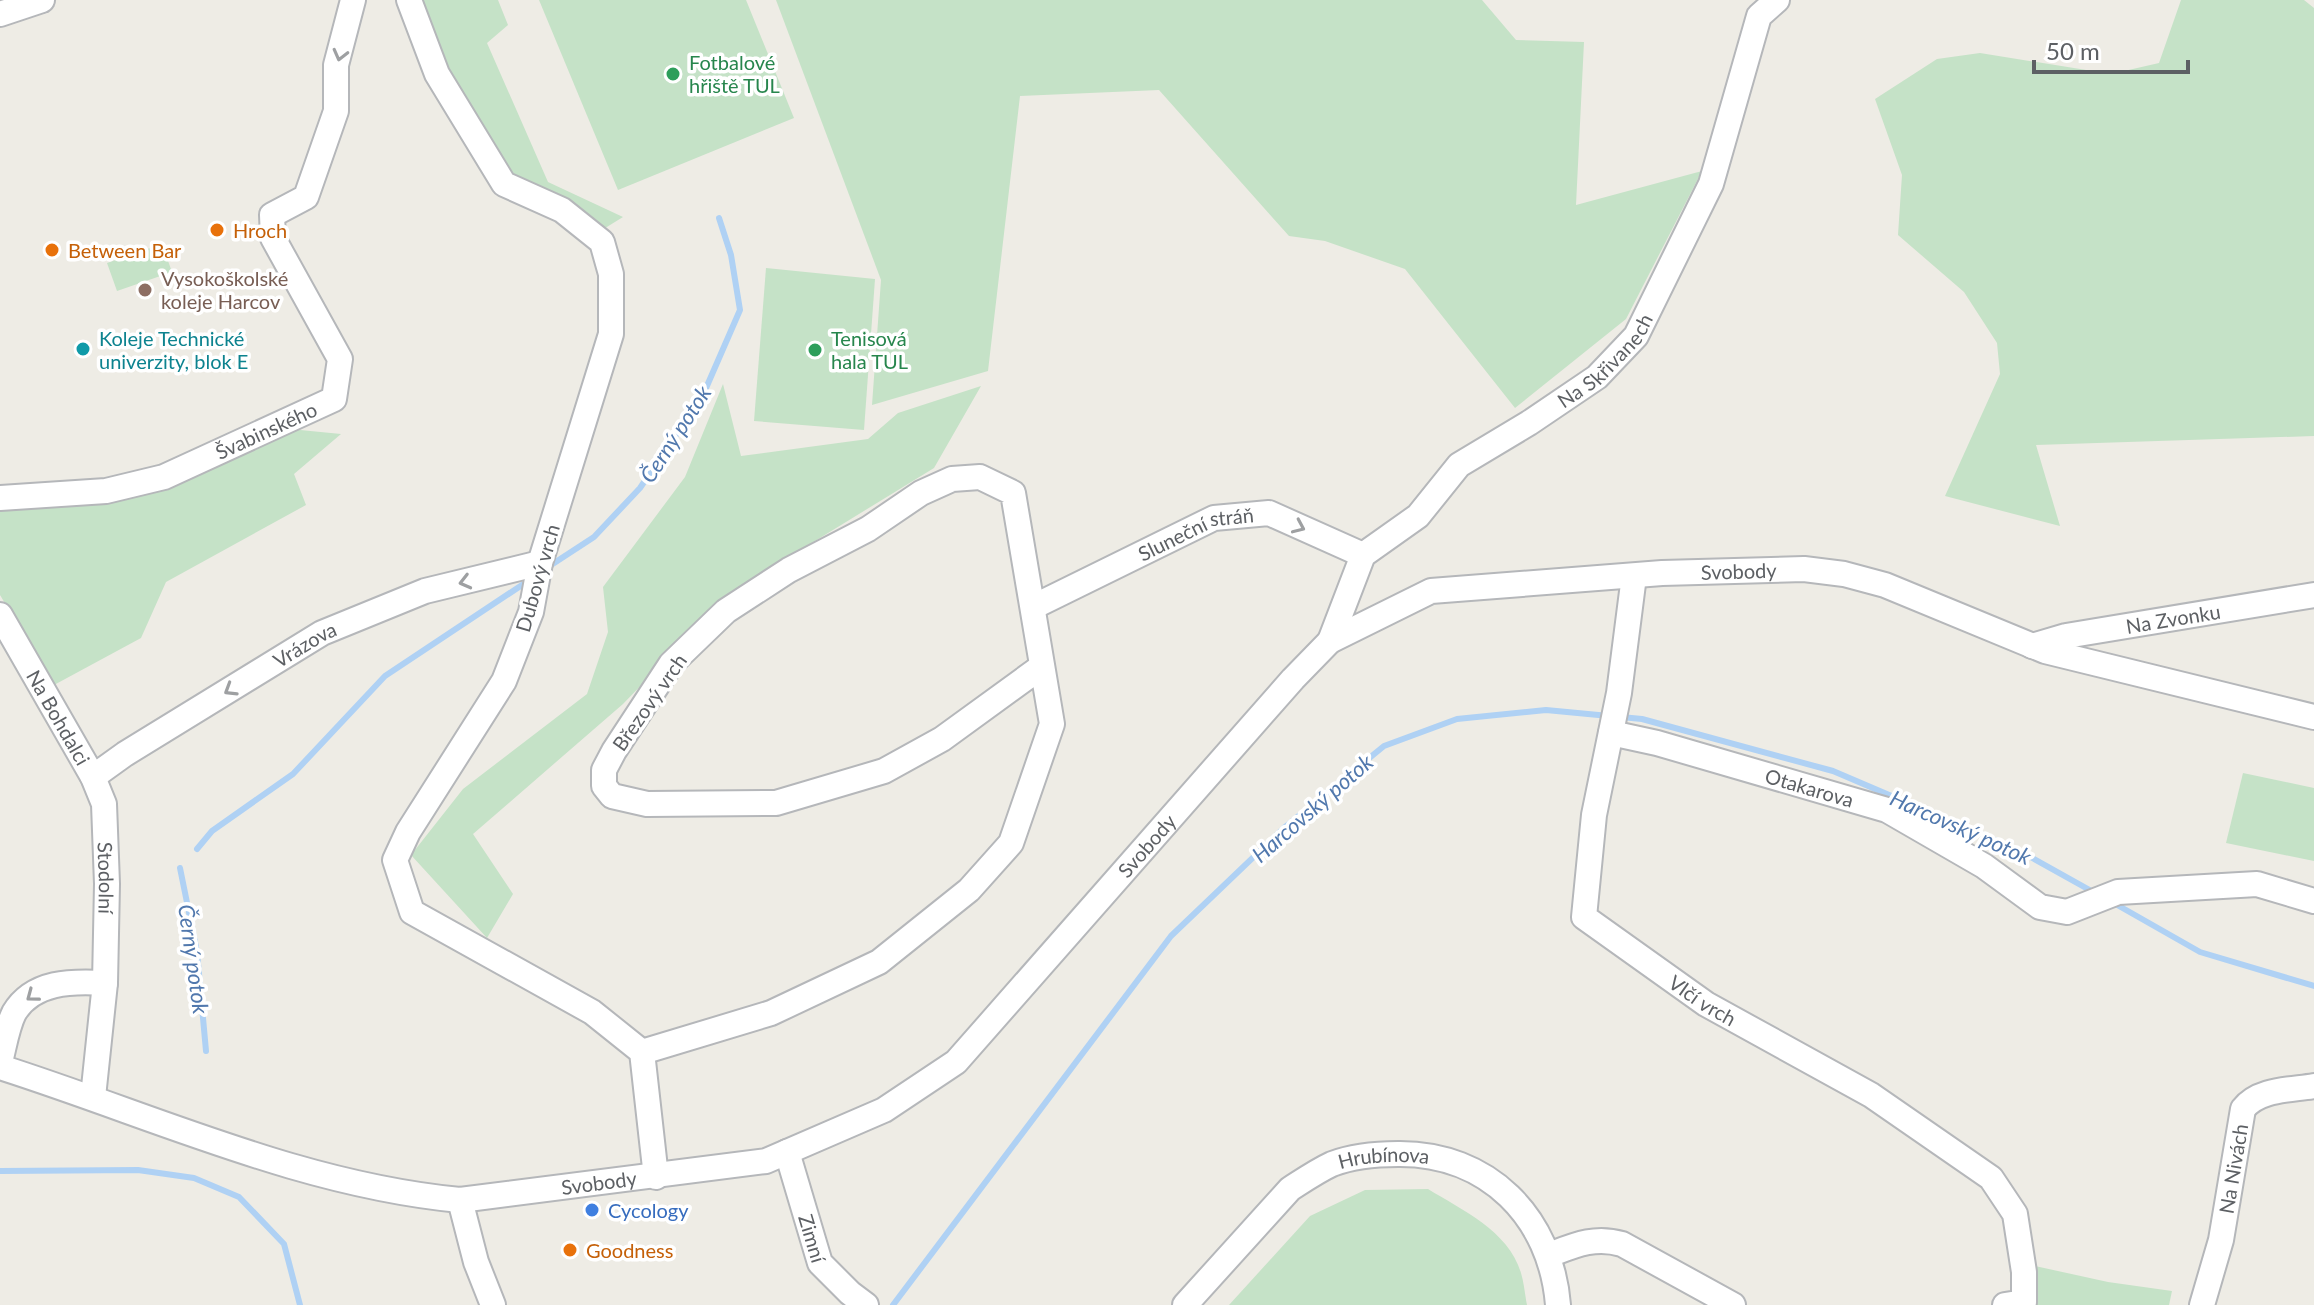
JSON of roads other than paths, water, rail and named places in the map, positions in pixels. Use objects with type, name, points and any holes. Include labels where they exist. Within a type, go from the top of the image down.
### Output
[{"type":"street","points":[[0,14],[42,0]]},
{"type":"street","name":"Švabinského","points":[[0,498],[106,491],[164,477],[334,399],[340,359],[273,238],[272,215],[306,197],[336,111],[336,65],[353,0]]},
{"type":"street","name":"Dubový vrch","points":[[409,0],[437,74],[504,184],[562,210],[602,242],[611,274],[611,334],[540,563],[531,612],[504,681],[408,832],[395,860],[412,912],[592,1012],[642,1052]]},
{"type":"street","name":"Na Skřivanech","points":[[1363,555],[1418,516],[1459,465],[1597,377],[1636,336],[1711,184],[1759,16],[1777,0]]},
{"type":"street","name":"Březový vrch","points":[[642,1052],[771,1013],[879,962],[969,890],[1011,843],[1052,724],[1013,493],[980,477],[952,479],[921,493],[868,529],[789,570],[726,611],[671,664],[604,770],[604,786],[612,796],[647,804],[776,803],[884,771],[942,739],[1041,667]]},
{"type":"street","name":"Sluneční stráň","points":[[1033,607],[1214,518],[1269,513],[1363,555]]},
{"type":"street","points":[[1330,641],[1363,555]]},
{"type":"street","name":"Vrázova","points":[[93,777],[125,754],[322,633],[425,591],[540,563]]},
{"type":"street","name":"Svobody","points":[[0,1064],[268,1160],[366,1187],[408,1195],[460,1200],[766,1161],[884,1110],[956,1062],[1293,679],[1330,641],[1431,591],[1662,573],[1804,569],[1844,574],[1885,585],[2032,646],[2101,666],[2314,717]]},
{"type":"street","name":"Vlčí vrch","points":[[1634,576],[1619,693],[1594,815],[1584,917],[1706,1004],[1871,1095],[1991,1178],[2015,1214],[2024,1272],[2024,1302],[2005,1305]]},
{"type":"street","name":"Na Zvonku","points":[[2032,646],[2066,636],[2314,595]]},
{"type":"street","name":"Na Bohdalci","points":[[0,615],[93,777]]},
{"type":"street","name":"Otakarova","points":[[1612,729],[1887,810],[1984,866],[2040,907],[2067,912],[2118,892],[2257,884],[2314,901]]},
{"type":"street","name":"Stodolní","points":[[93,777],[106,818],[105,983],[93,1097]]},
{"type":"street","points":[[0,1064],[13,1015],[26,998],[44,987],[75,981],[105,983]]},
{"type":"street","points":[[642,1052],[656,1177]]},
{"type":"street","name":"Na Nivách","points":[[2202,1305],[2221,1240],[2243,1109],[2259,1095],[2314,1086]]},
{"type":"street","name":"Zimní","points":[[787,1152],[820,1263],[866,1305]]},
{"type":"street","name":"Hrubínova","points":[[1185,1305],[1290,1189],[1333,1164],[1359,1156],[1415,1153],[1469,1168],[1494,1183],[1518,1204],[1539,1232],[1549,1255],[1558,1305]]},
{"type":"street","points":[[460,1200],[476,1262],[493,1305]]},
{"type":"street","points":[[1549,1255],[1585,1241],[1609,1240],[1622,1244],[1733,1305]]},
{"type":"waterway","name":"Černý potok","points":[[548,567],[594,537],[640,488],[703,395],[740,310],[731,255],[719,218]]},
{"type":"waterway","name":"Černý potok","points":[[197,849],[212,831],[293,774],[385,676],[522,585]]},
{"type":"waterway","name":"Harcovský potok","points":[[893,1305],[1171,936],[1285,827],[1384,746],[1457,719],[1546,710],[1609,716]]},
{"type":"waterway","name":"Harcovský potok","points":[[1621,717],[1642,719],[1833,771],[2018,850],[2095,893]]},
{"type":"waterway","name":"Černý potok","points":[[180,868],[197,952],[206,1051]]},
{"type":"waterway","name":"Harcovský potok","points":[[2112,902],[2200,952],[2314,986]]},
{"type":"waterway","name":"Harcovský potok","points":[[0,1171],[138,1170],[194,1178],[239,1197],[284,1244],[300,1305]]},
{"type":"place","name":"Fotbalové hřiště TUL","points":[[673,74]]},
{"type":"place","name":"Hroch","points":[[217,230]]},
{"type":"place","name":"Between Bar","points":[[52,250]]},
{"type":"place","name":"Vysokoškolské koleje Harcov","points":[[145,290]]},
{"type":"place","name":"Koleje Technické univerzity, blok E","points":[[83,349]]},
{"type":"place","name":"Tenisová hala TUL","points":[[815,350]]},
{"type":"place","name":"Cycology","points":[[592,1210]]},
{"type":"place","name":"Goodness","points":[[570,1250]]}]
